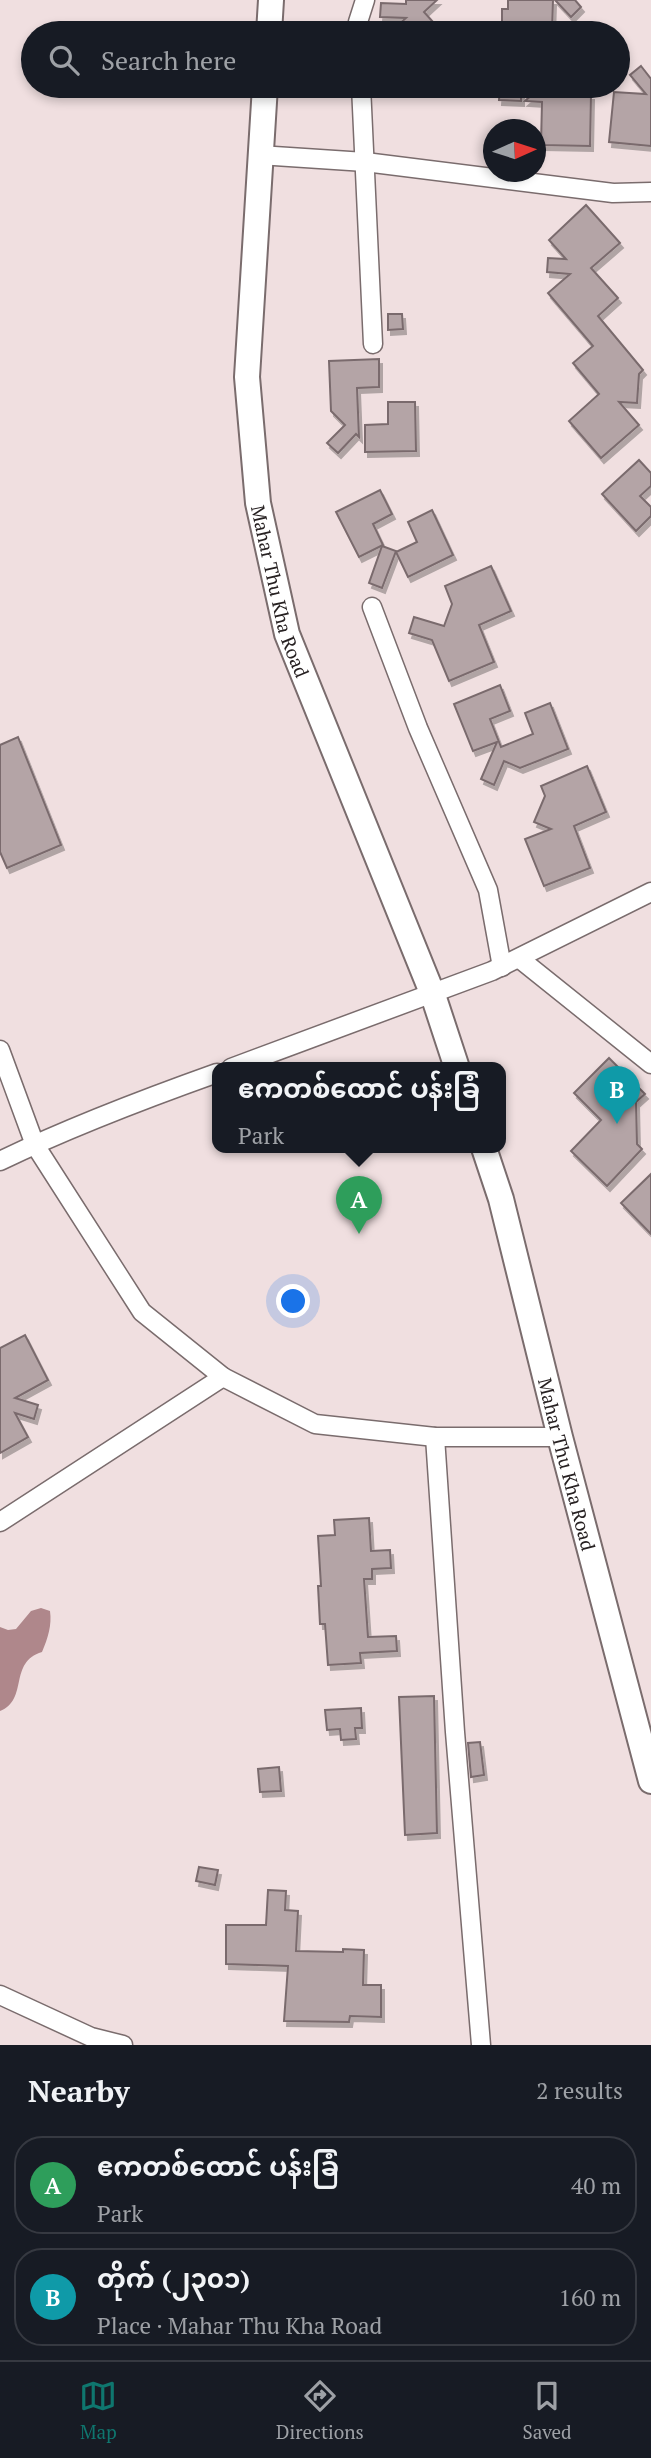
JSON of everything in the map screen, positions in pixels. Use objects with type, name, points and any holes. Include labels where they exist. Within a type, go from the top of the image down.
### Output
[{"type":"main road","points":[[270,21],[271,0]]},
{"type":"main road","name":"Mahar Thu Kha Road","points":[[264,98],[247,377],[258,503],[287,634],[433,995],[455,1062]]},
{"type":"main road","name":"Mahar Thu Kha Road","points":[[486,1153],[501,1199],[560,1437],[651,1781]]},
{"type":"street","points":[[358,21],[365,0]]},
{"type":"street","points":[[362,98],[373,344]]},
{"type":"street","points":[[260,155],[365,162],[613,193],[651,192]]},
{"type":"street","points":[[372,607],[418,728],[488,890],[502,967]]},
{"type":"street","points":[[248,1062],[502,967],[651,892]]},
{"type":"street","points":[[520,959],[651,1064]]},
{"type":"street","points":[[0,1050],[34,1144],[142,1312],[223,1377],[315,1424],[435,1437],[560,1437]]},
{"type":"street","points":[[0,1161],[34,1144],[212,1075]]},
{"type":"street","points":[[0,1522],[223,1377]]},
{"type":"street","points":[[435,1437],[455,1732],[481,2045]]},
{"type":"street","points":[[0,1995],[91,2037],[123,2045]]},
{"type":"shaded area","points":[[41,1608],[50,1611],[49,1632],[44,1647],[42,1652],[25,1664],[14,1699],[0,1711],[0,1627],[16,1629],[31,1611]]},
{"type":"building","points":[[406,0],[437,0],[424,12],[432,21],[403,21],[406,18],[380,17],[381,3],[406,4]]},
{"type":"building","points":[[508,0],[553,0],[552,21],[502,21],[502,9],[508,9]]},
{"type":"building","points":[[555,0],[575,0],[581,7],[571,17]]},
{"type":"building","points":[[641,66],[651,79],[651,146],[609,142],[613,98],[630,98],[630,93],[646,94],[630,75]]},
{"type":"building","points":[[499,98],[521,98],[521,101]]},
{"type":"building","points":[[528,98],[591,98],[590,146],[546,145],[546,119],[542,119],[542,102],[525,101]]},
{"type":"building","points":[[586,205],[620,243],[591,268],[618,298],[598,316],[643,370],[639,374],[637,403],[619,402],[639,425],[601,458],[569,421],[599,394],[573,363],[593,346],[548,293],[570,274],[547,272],[548,258],[566,259],[549,240]]},
{"type":"building","points":[[388,314],[402,314],[403,329],[388,330]]},
{"type":"building","points":[[379,359],[379,387],[357,388],[359,437],[356,434],[338,453],[327,443],[345,425],[331,411],[329,361]]},
{"type":"building","points":[[388,402],[415,402],[416,451],[365,452],[365,425],[388,424]]},
{"type":"building","points":[[639,460],[651,473],[651,486],[640,496],[651,507],[651,516],[636,531],[602,494]]},
{"type":"building","points":[[380,490],[392,514],[373,524],[383,545],[359,557],[336,512]]},
{"type":"building","points":[[432,510],[453,555],[408,577],[396,552],[417,542],[408,522]]},
{"type":"building","points":[[382,546],[396,551],[382,588],[369,583]]},
{"type":"building","points":[[491,566],[511,611],[479,625],[494,662],[449,681],[432,640],[409,633],[414,617],[444,626],[452,604],[445,586]]},
{"type":"building","points":[[500,685],[510,711],[490,719],[501,747],[533,734],[525,713],[550,703],[568,749],[520,768],[504,761],[494,785],[481,779],[497,742],[473,751],[454,704]]},
{"type":"building","points":[[18,737],[61,845],[7,868],[0,852],[0,745]]},
{"type":"building","points":[[587,766],[606,812],[574,826],[590,868],[544,886],[525,839],[551,829],[534,822],[545,796],[541,786]]},
{"type":"building","points":[[609,1058],[645,1094],[636,1102],[637,1144],[642,1149],[607,1186],[571,1151],[601,1120],[574,1093]]},
{"type":"building","points":[[651,1174],[651,1234],[621,1203]]},
{"type":"building","points":[[25,1335],[48,1380],[15,1398],[38,1405],[34,1419],[15,1413],[28,1437],[0,1453],[0,1348]]},
{"type":"building","points":[[369,1518],[371,1551],[390,1550],[391,1568],[372,1569],[372,1579],[364,1579],[368,1637],[396,1636],[397,1651],[360,1653],[361,1663],[328,1665],[325,1624],[320,1624],[318,1536],[335,1535],[334,1520]]},
{"type":"building","points":[[434,1696],[437,1833],[405,1835],[399,1697]]},
{"type":"building","points":[[361,1708],[362,1728],[355,1728],[356,1739],[341,1740],[340,1729],[327,1730],[325,1710]]},
{"type":"building","points":[[480,1742],[484,1775],[471,1777],[468,1743]]},
{"type":"building","points":[[279,1767],[281,1791],[260,1792],[258,1769]]},
{"type":"building","points":[[199,1867],[218,1870],[215,1885],[196,1881]]},
{"type":"building","points":[[268,1890],[286,1891],[285,1910],[298,1911],[296,1951],[364,1950],[363,1985],[381,1985],[381,2017],[350,2016],[349,2022],[284,2021],[288,1966],[226,1964],[226,1925],[266,1925]]},
{"type":"place","name":"တိုက် (၂၃၀၁)","points":[[617,1124]]},
{"type":"place","name":"ဧကတစ်ထောင် ပန်းခြံ","points":[[359,1234]]}]
